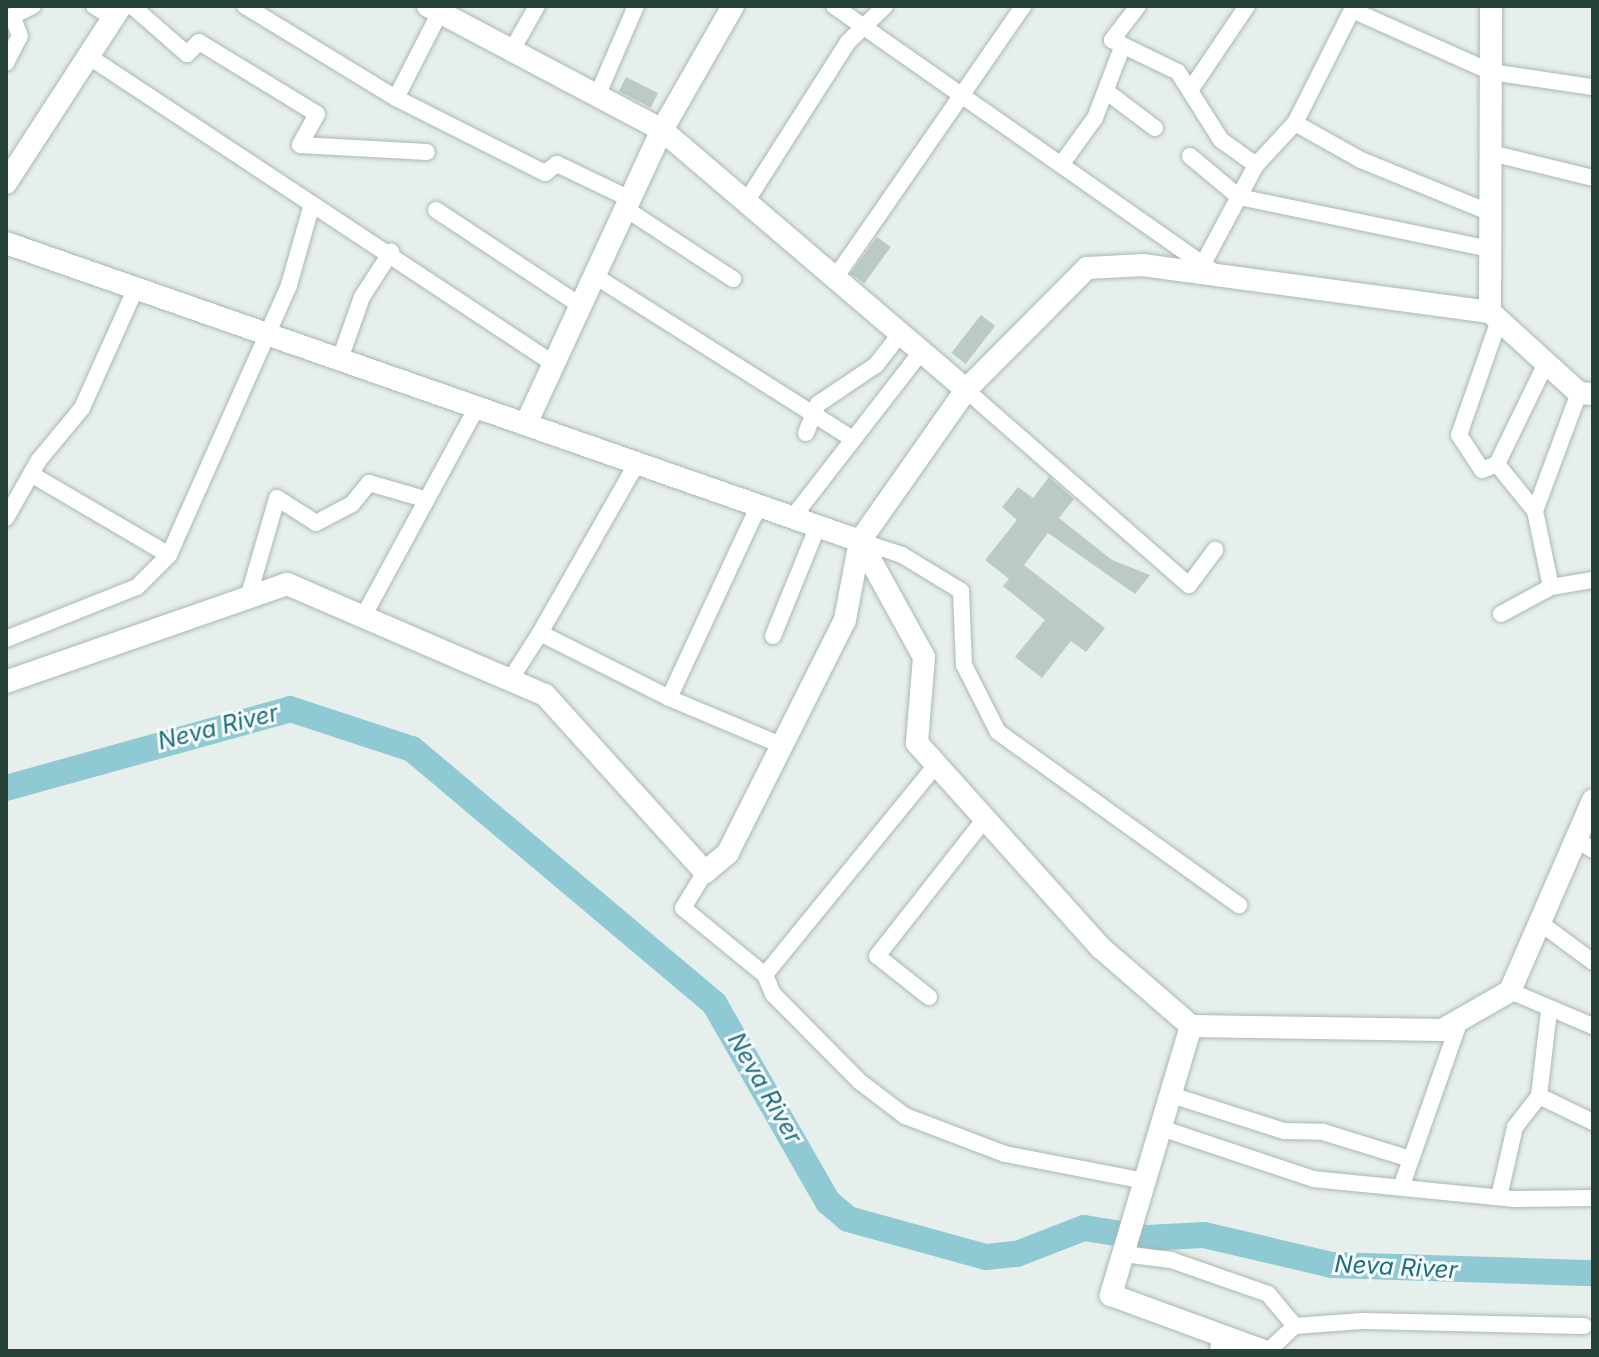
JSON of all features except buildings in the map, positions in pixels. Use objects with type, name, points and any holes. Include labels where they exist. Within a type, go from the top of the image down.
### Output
[{"type":"street","points":[[6,63],[20,36],[9,18],[33,6]]},
{"type":"street","points":[[132,6],[187,54],[199,42],[317,114],[300,145],[427,152]]},
{"type":"street","points":[[245,6],[396,98],[545,173],[557,164],[628,204],[733,279]]},
{"type":"street","points":[[512,50],[537,6]]},
{"type":"street","points":[[597,96],[636,6]]},
{"type":"street","points":[[526,424],[662,130],[733,6]]},
{"type":"street","points":[[834,6],[1063,162],[1225,280]]},
{"type":"street","points":[[746,202],[848,42],[868,29],[885,6]]},
{"type":"street","points":[[835,278],[1023,6]]},
{"type":"street","points":[[1138,6],[1112,40],[1178,72],[1221,140],[1256,165]]},
{"type":"street","points":[[1191,89],[1247,6]]},
{"type":"street","points":[[1491,6],[1491,249],[1495,316],[1459,435],[1482,470],[1497,464],[1546,363]]},
{"type":"street","points":[[396,98],[437,8],[662,130],[1189,585],[1215,550]]},
{"type":"street","points":[[6,183],[88,56],[109,10]]},
{"type":"street","points":[[1203,264],[1256,165],[1295,123],[1352,10],[1491,72],[1593,87]]},
{"type":"street","points":[[1063,162],[1107,92],[1123,45]]},
{"type":"street","points":[[88,56],[312,204],[391,252],[554,364]]},
{"type":"street","points":[[1107,92],[1155,128]]},
{"type":"street","points":[[1295,123],[1361,160],[1491,213]]},
{"type":"street","points":[[1491,153],[1593,178]]},
{"type":"street","points":[[1190,156],[1239,197],[1491,249]]},
{"type":"street","points":[[6,639],[137,587],[169,555],[265,333],[289,285],[312,204]]},
{"type":"street","points":[[436,210],[581,306]]},
{"type":"street","points":[[6,243],[902,555],[961,591],[964,665],[998,732],[1239,905]]},
{"type":"street","points":[[340,359],[362,297],[391,252]]},
{"type":"street","points":[[1145,1181],[993,1151],[905,1116],[812,1036],[773,994],[765,975],[683,908],[705,872],[728,853],[845,620],[860,541],[966,390],[1087,268],[1144,265],[1225,280],[1495,316],[1546,363],[1586,394],[1535,511]]},
{"type":"street","points":[[595,276],[809,426],[851,438]]},
{"type":"street","points":[[6,518],[31,474],[82,408],[136,288]]},
{"type":"street","points":[[809,426],[818,404],[876,365],[900,334]]},
{"type":"street","points":[[793,517],[851,438],[921,352]]},
{"type":"street","points":[[363,617],[421,498],[477,407]]},
{"type":"street","points":[[510,680],[637,463]]},
{"type":"street","points":[[1497,464],[1535,511],[1551,587]]},
{"type":"street","points":[[31,474],[169,555]]},
{"type":"street","points":[[248,598],[277,498],[316,523],[352,504],[369,483],[421,498]]},
{"type":"street","points":[[669,698],[759,505]]},
{"type":"street","points":[[773,636],[818,526]]},
{"type":"street","points":[[860,541],[924,657],[917,743],[1101,948],[1191,1026],[1442,1030],[1460,1020],[1510,991],[1539,922],[1584,845],[1593,800]]},
{"type":"street","points":[[1501,614],[1551,587],[1593,580]]},
{"type":"street","points":[[6,682],[287,584],[545,695],[705,872]]},
{"type":"street","points":[[540,633],[669,698],[781,745]]},
{"type":"street","points":[[765,975],[936,765]]},
{"type":"street","points":[[929,997],[877,956],[985,819]]},
{"type":"street","points":[[1539,922],[1593,962]]},
{"type":"street","points":[[1510,991],[1549,1011],[1593,1026]]},
{"type":"street","points":[[1499,1197],[1515,1127],[1539,1096],[1549,1011]]},
{"type":"street","points":[[1402,1185],[1460,1020]]},
{"type":"street","points":[[1191,1026],[1111,1295],[1219,1343],[1266,1351],[1295,1326],[1584,1326]]},
{"type":"street","points":[[1171,1095],[1411,1159]]},
{"type":"street","points":[[1539,1096],[1593,1122]]},
{"type":"street","points":[[1161,1128],[1313,1179],[1402,1185],[1499,1197],[1593,1198]]},
{"type":"street","points":[[1124,1254],[1171,1260],[1268,1294],[1295,1326]]},
{"type":"waterway","name":"Neva River","points":[[6,788],[290,709],[412,749],[714,1003],[828,1202],[848,1219],[986,1257],[1017,1254],[1084,1228],[1147,1238],[1204,1235],[1332,1265],[1593,1273]]}]
